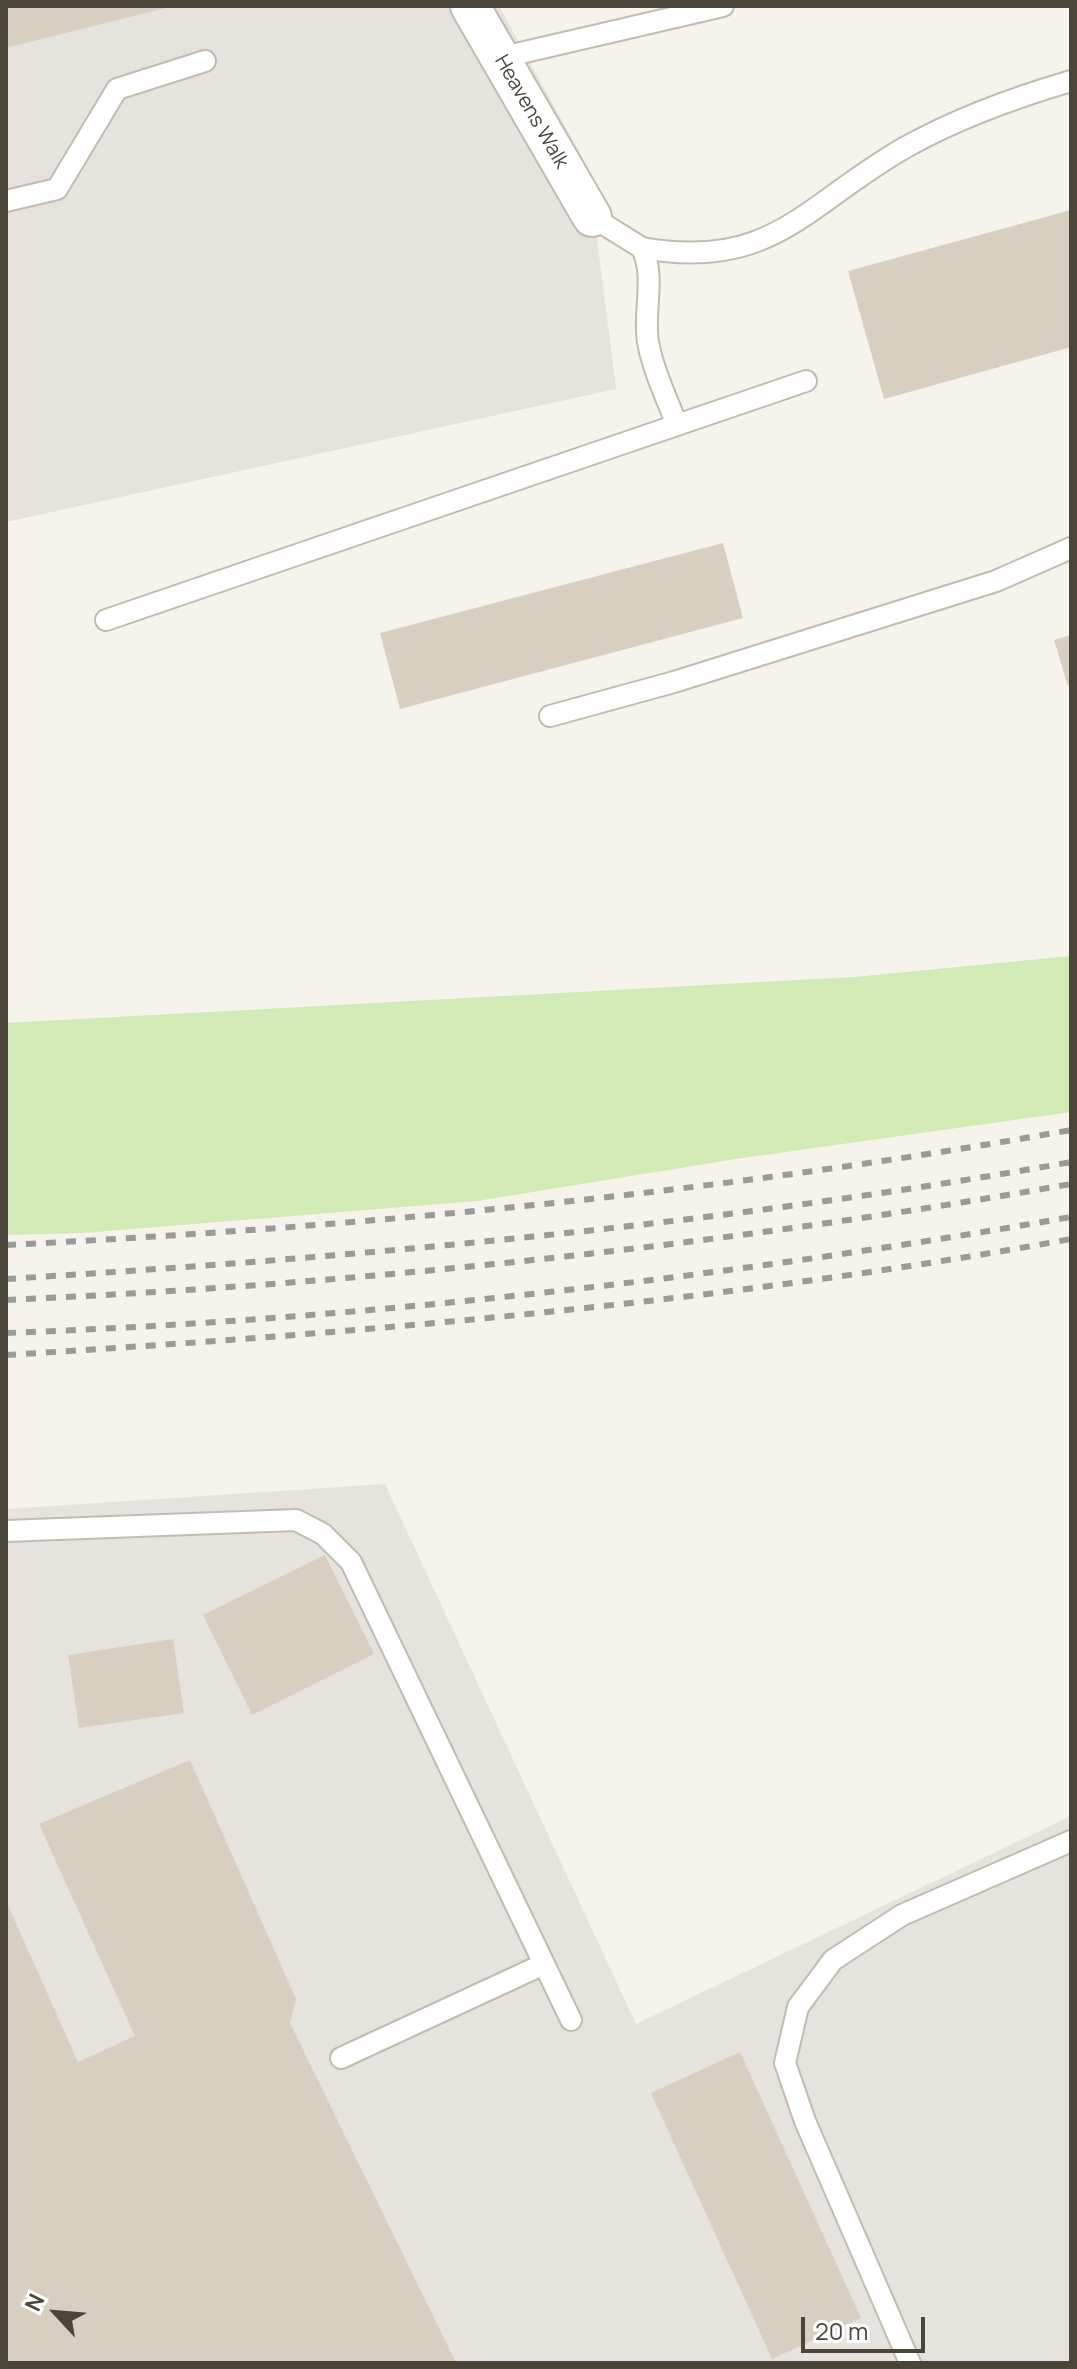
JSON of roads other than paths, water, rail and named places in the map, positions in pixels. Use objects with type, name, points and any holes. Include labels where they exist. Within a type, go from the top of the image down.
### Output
[{"type":"street","name":"Heavens Walk","points":[[470,6],[592,217]]},
{"type":"lane","points":[[499,58],[723,6]]},
{"type":"lane","points":[[6,201],[57,189],[117,89],[205,61]]},
{"type":"lane","points":[[592,217],[642,248],[678,254],[747,248],[773,237],[860,175],[942,128],[1021,96],[1071,81]]},
{"type":"lane","points":[[642,248],[650,271],[648,342],[677,425]]},
{"type":"lane","points":[[106,620],[806,381]]},
{"type":"lane","points":[[550,716],[674,682],[996,581],[1071,548]]},
{"type":"lane","points":[[6,1531],[296,1520],[323,1534],[351,1562],[571,2020]]},
{"type":"lane","points":[[910,2363],[805,2121],[785,2063],[798,2007],[833,1960],[902,1915],[1071,1841]]},
{"type":"lane","points":[[341,2058],[544,1964]]},
{"type":"railway","points":[[6,1245],[274,1228],[540,1204],[806,1172],[1071,1130]]},
{"type":"railway","points":[[6,1279],[273,1260],[540,1236],[806,1204],[1071,1162]]},
{"type":"railway","points":[[6,1300],[273,1284],[540,1259],[806,1226],[1071,1184]]},
{"type":"railway","points":[[6,1333],[272,1318],[540,1293],[807,1259],[1071,1217]]},
{"type":"railway","points":[[6,1355],[274,1337],[540,1313],[806,1281],[1071,1239]]}]
